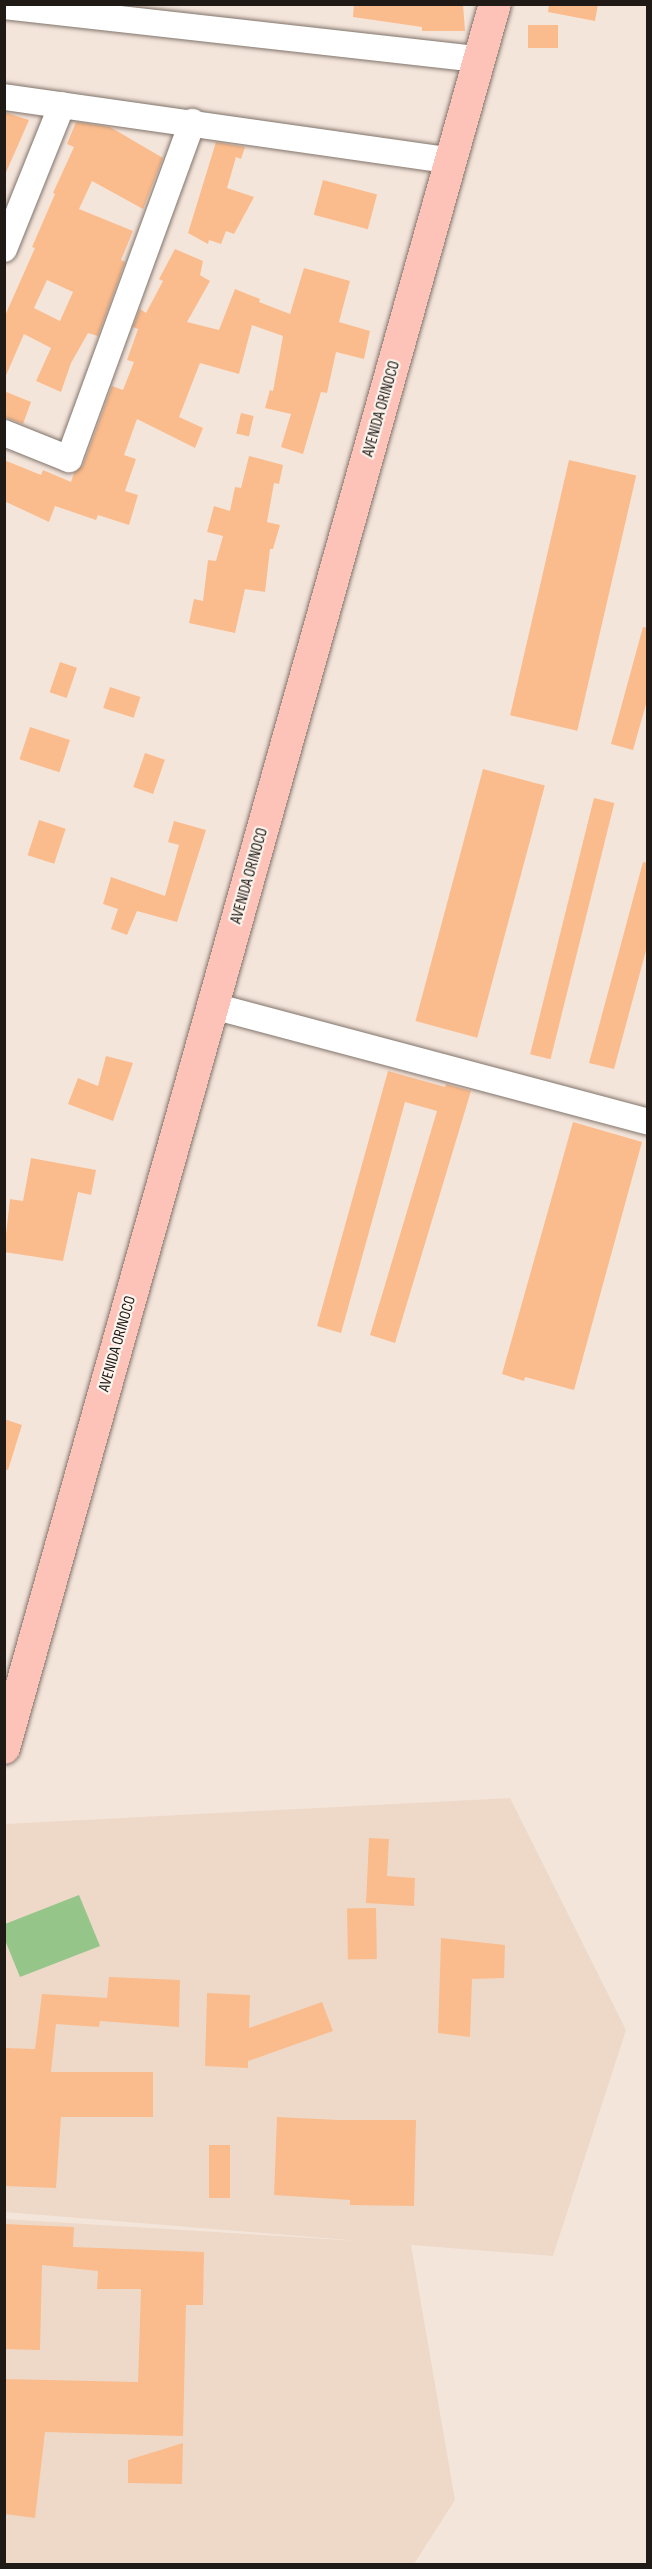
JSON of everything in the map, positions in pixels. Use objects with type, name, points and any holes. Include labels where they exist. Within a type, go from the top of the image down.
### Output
[{"type":"main road","name":"AVENIDA ORINOCO","points":[[4,1748],[495,4]]},
{"type":"street","points":[[4,6],[480,59]]},
{"type":"street","points":[[4,97],[192,122],[452,161]]},
{"type":"street","points":[[4,249],[62,105]]},
{"type":"street","points":[[4,433],[69,459],[192,122]]},
{"type":"street","points":[[213,1006],[648,1122]]},
{"type":"shaded area","points":[[510,1798],[626,2030],[553,2256],[411,2245],[455,2500],[414,2564],[5,2564],[4,2219],[361,2241],[5,2212],[5,1824]]},
{"type":"green space","points":[[79,1895],[100,1946],[20,1977],[5,1940],[5,1924]]},
{"type":"building","points":[[354,4],[463,4],[465,31],[422,31],[422,27],[353,17]]},
{"type":"building","points":[[549,4],[598,4],[595,21],[548,12]]},
{"type":"building","points":[[528,25],[558,25],[558,48],[528,48]]},
{"type":"building","points":[[4,112],[29,120],[4,177]]},
{"type":"building","points":[[76,122],[110,127],[163,158],[143,209],[92,181],[79,209],[133,231],[121,260],[125,262],[98,336],[88,333],[71,363],[61,392],[36,381],[51,348],[24,334],[4,380],[4,318],[35,248],[32,247],[74,147],[67,144]],"holes":[[[47,280],[73,292],[60,321],[34,308]]]},
{"type":"building","points":[[216,142],[245,147],[241,159],[236,157],[227,188],[254,197],[234,234],[226,231],[221,244],[209,240],[208,244],[188,233]]},
{"type":"building","points":[[323,180],[377,194],[368,229],[314,215]]},
{"type":"building","points":[[175,249],[203,261],[200,275],[210,281],[187,322],[219,330],[235,289],[260,299],[259,302],[290,314],[304,268],[350,281],[339,322],[370,331],[364,359],[336,352],[327,393],[321,392],[303,454],[281,447],[291,414],[265,408],[270,390],[273,391],[283,336],[252,325],[239,374],[200,363],[179,417],[203,428],[195,448],[137,419],[124,455],[136,459],[125,491],[138,495],[129,525],[98,515],[96,520],[55,506],[49,522],[4,501],[4,460],[41,475],[43,470],[71,482],[74,473],[83,465],[112,386],[123,390],[134,362],[127,360],[138,329],[133,327],[140,309],[146,313],[163,281],[159,279]]},
{"type":"building","points":[[4,391],[31,402],[23,424],[4,417]]},
{"type":"building","points":[[241,413],[254,416],[249,436],[236,433]]},
{"type":"building","points":[[249,456],[283,465],[279,484],[274,483],[267,522],[280,525],[273,549],[270,549],[265,592],[245,589],[235,633],[189,623],[194,599],[203,601],[208,560],[216,561],[223,536],[207,532],[214,506],[230,511],[235,487],[241,488]]},
{"type":"building","points":[[569,460],[636,476],[577,731],[510,715]]},
{"type":"building","points":[[643,627],[648,628],[648,697],[633,750],[611,744]]},
{"type":"building","points":[[60,662],[77,668],[67,698],[50,692]]},
{"type":"building","points":[[110,687],[140,697],[134,718],[103,708]]},
{"type":"building","points":[[30,727],[70,740],[59,772],[19,759]]},
{"type":"building","points":[[145,753],[165,760],[153,794],[133,787]]},
{"type":"building","points":[[483,769],[545,786],[477,1038],[415,1021]]},
{"type":"building","points":[[594,798],[614,803],[551,1059],[530,1054]]},
{"type":"building","points":[[39,820],[66,829],[54,864],[28,855]]},
{"type":"building","points":[[174,821],[206,830],[177,922],[137,911],[127,935],[111,929],[118,909],[103,904],[111,877],[165,896],[179,845],[168,842]]},
{"type":"building","points":[[643,862],[648,863],[648,943],[614,1069],[589,1063]]},
{"type":"building","points":[[106,1056],[133,1063],[113,1121],[68,1104],[78,1078],[98,1086]]},
{"type":"building","points":[[388,1071],[445,1087],[446,1084],[471,1091],[395,1343],[370,1335],[437,1111],[405,1102],[341,1333],[317,1326]]},
{"type":"building","points":[[573,1122],[642,1142],[574,1390],[525,1377],[524,1381],[502,1374]]},
{"type":"building","points":[[31,1158],[96,1170],[91,1195],[78,1192],[63,1261],[4,1252],[10,1199],[23,1201]]},
{"type":"building","points":[[4,1419],[22,1425],[8,1470],[4,1469]]},
{"type":"building","points":[[369,1838],[389,1839],[387,1876],[415,1878],[414,1906],[366,1903]]},
{"type":"building","points":[[376,1908],[377,1959],[348,1959],[347,1909]]},
{"type":"building","points":[[441,1938],[505,1945],[504,1978],[472,1979],[470,2037],[438,2033]]},
{"type":"building","points":[[109,1977],[180,1980],[179,2027],[100,2021],[99,2027],[56,2024],[51,2072],[153,2072],[153,2117],[61,2117],[56,2188],[4,2186],[6,2048],[35,2049],[42,1994],[107,1998]]},
{"type":"building","points":[[207,1993],[250,1995],[249,2028],[322,2002],[333,2031],[248,2061],[248,2068],[205,2066]]},
{"type":"building","points":[[277,2117],[416,2120],[414,2206],[350,2205],[350,2200],[274,2195]]},
{"type":"building","points":[[209,2145],[230,2145],[230,2198],[209,2198]]},
{"type":"building","points":[[4,2224],[74,2227],[73,2247],[204,2252],[203,2305],[186,2305],[183,2436],[45,2432],[35,2518],[4,2514],[4,2379],[138,2382],[141,2289],[97,2289],[98,2271],[42,2265],[40,2350],[4,2349]]},
{"type":"building","points":[[183,2443],[182,2484],[128,2483],[128,2460]]}]
